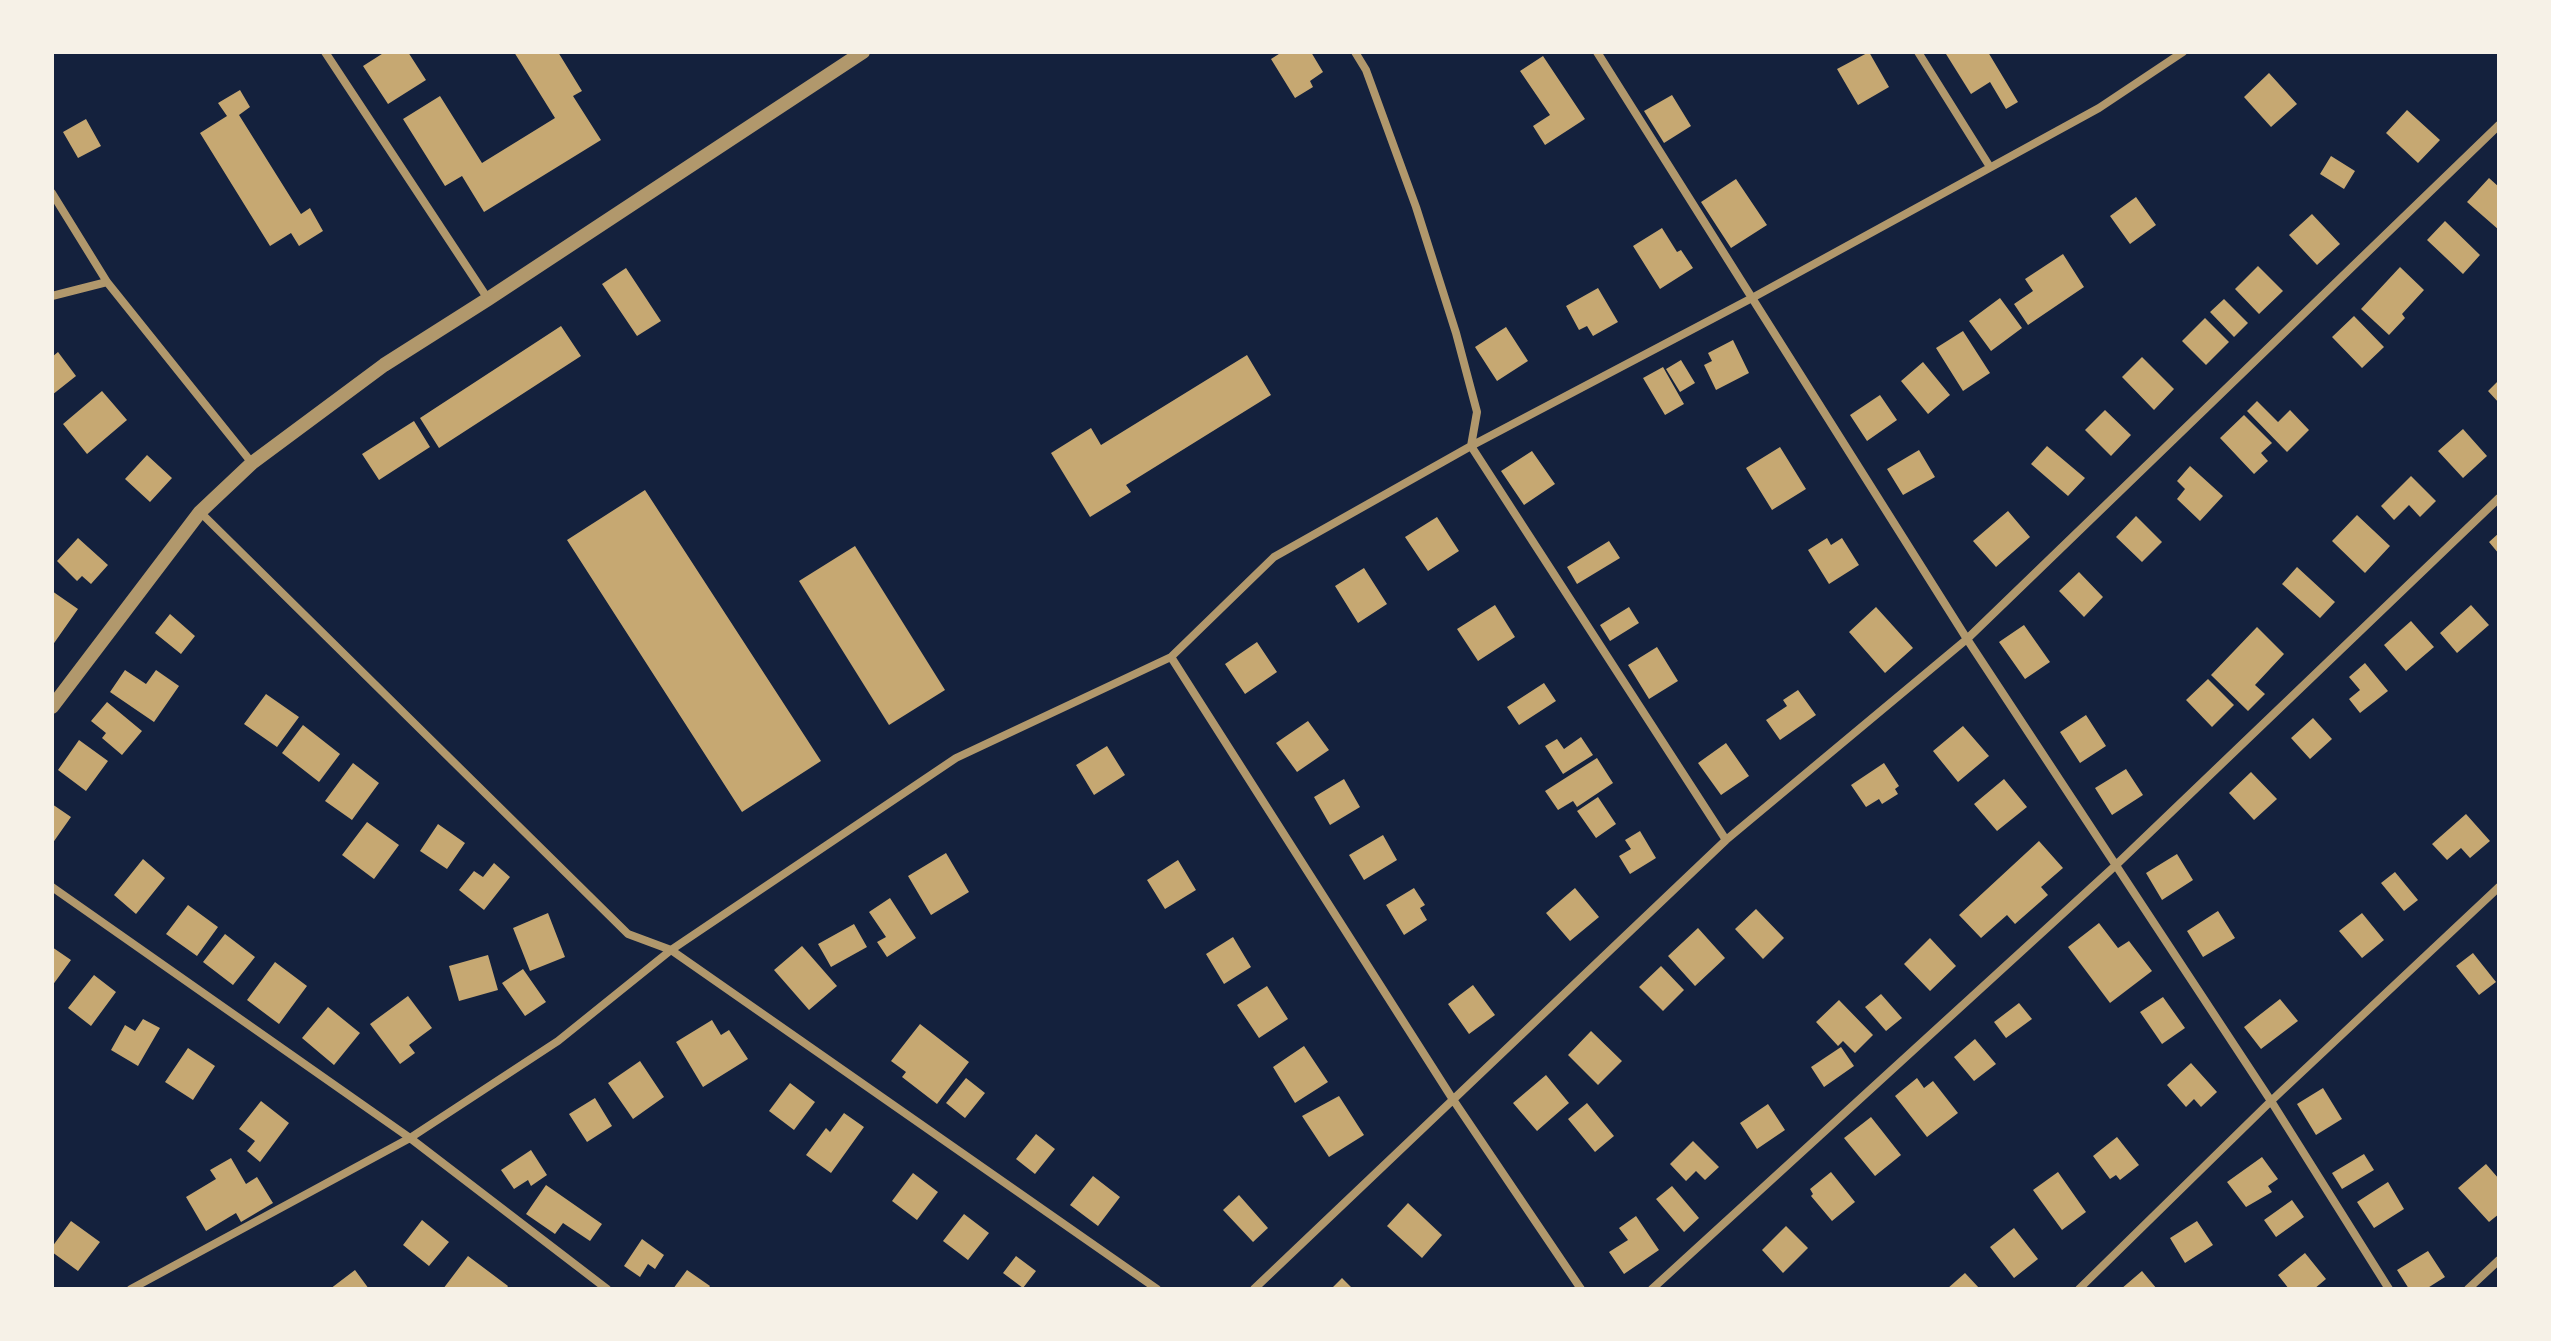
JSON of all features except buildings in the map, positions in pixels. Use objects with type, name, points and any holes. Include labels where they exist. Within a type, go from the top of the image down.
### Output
[{"type":"street","points":[[325,52],[488,299]]},
{"type":"street","points":[[52,707],[200,512],[252,463],[384,365],[863,52]]},
{"type":"street","points":[[1355,52],[1366,70],[1416,207],[1456,333],[1477,412],[1471,446],[1726,840]]},
{"type":"street","points":[[1597,52],[1967,639],[2271,1101],[2389,1289]]},
{"type":"street","points":[[1918,52],[1990,167]]},
{"type":"street","points":[[131,1289],[410,1138],[558,1041],[671,950],[956,758],[1171,657],[1274,557],[1471,446],[1752,298],[2099,108],[2183,52]]},
{"type":"street","points":[[1254,1289],[1726,840],[1967,639],[2499,125]]},
{"type":"street","points":[[52,193],[107,282],[252,463]]},
{"type":"street","points":[[52,296],[107,282]]},
{"type":"street","points":[[1652,1289],[2116,865],[2499,498]]},
{"type":"street","points":[[200,512],[628,934],[671,950],[1157,1289]]},
{"type":"street","points":[[1171,657],[1452,1098],[1581,1289]]},
{"type":"street","points":[[52,887],[410,1138],[607,1289]]},
{"type":"street","points":[[2079,1289],[2271,1101],[2499,887]]},
{"type":"street","points":[[2468,1289],[2499,1260]]}]
